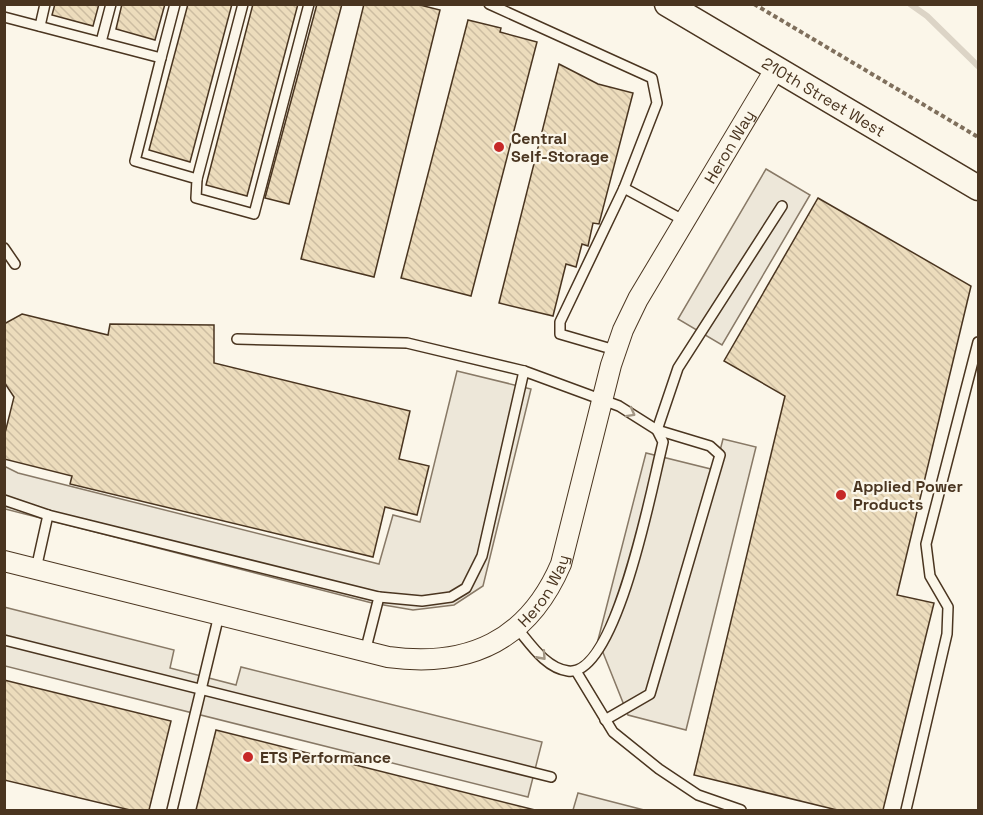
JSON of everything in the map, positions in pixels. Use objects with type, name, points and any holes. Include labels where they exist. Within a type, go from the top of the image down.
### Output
[{"type":"street","name":"210th Street West","points":[[667,4],[978,188]]},
{"type":"street","name":"Heron Way","points":[[4,561],[365,652],[416,661],[445,660],[486,647],[516,627],[548,590],[561,564],[615,350],[630,314],[776,68]]},
{"type":"lane","points":[[40,26],[45,4]]},
{"type":"lane","points":[[101,42],[111,4]]},
{"type":"lane","points":[[175,4],[135,161],[197,178]]},
{"type":"lane","points":[[243,4],[197,178],[196,198],[254,214],[309,4]]},
{"type":"lane","points":[[489,4],[652,78],[657,103],[624,188],[561,322],[560,334],[615,350]]},
{"type":"lane","points":[[4,17],[161,58]]},
{"type":"lane","points":[[624,188],[685,221]]},
{"type":"lane","points":[[516,627],[550,665],[567,671],[576,671],[586,666],[607,637],[621,606],[663,442],[657,430],[678,368],[782,206]]},
{"type":"lane","points":[[4,248],[15,264]]},
{"type":"lane","points":[[237,339],[407,343],[524,371],[633,413],[657,430],[710,446],[720,454],[650,694],[605,720]]},
{"type":"lane","points":[[906,810],[947,634],[948,607],[930,576],[926,544],[978,342]]},
{"type":"lane","points":[[4,500],[48,515],[379,597],[422,601],[452,597],[466,588],[482,556],[524,371]]},
{"type":"lane","points":[[36,569],[48,515]]},
{"type":"lane","points":[[365,652],[379,597]]},
{"type":"lane","points":[[172,810],[219,615]]},
{"type":"lane","points":[[4,640],[551,777]]},
{"type":"lane","points":[[576,671],[613,732],[659,769],[698,795],[741,810]]},
{"type":"path","points":[[754,4],[978,137]]},
{"type":"shaded area","points":[[766,169],[810,195],[722,345],[678,319]]},
{"type":"shaded area","points":[[457,371],[531,389],[483,586],[454,605],[413,610],[372,603],[5,509],[4,466],[18,473],[379,564],[393,515],[420,522]]},
{"type":"shaded area","points":[[723,439],[756,447],[686,730],[628,715],[598,640],[646,453],[715,470]]},
{"type":"shaded area","points":[[4,607],[174,650],[170,668],[236,685],[241,667],[542,742],[528,797],[5,666]]},
{"type":"shaded area","points":[[578,793],[644,810],[573,810]]},
{"type":"building","points":[[55,4],[99,4],[93,26],[52,15]]},
{"type":"building","points":[[122,4],[165,4],[155,40],[116,29]]},
{"type":"building","points":[[188,4],[232,4],[190,162],[149,150]]},
{"type":"building","points":[[253,4],[298,4],[247,196],[206,185]]},
{"type":"building","points":[[317,4],[342,4],[289,204],[265,198]]},
{"type":"building","points":[[364,4],[416,4],[440,10],[374,277],[301,259]]},
{"type":"building","points":[[468,20],[501,28],[500,32],[537,42],[471,296],[401,278]]},
{"type":"building","points":[[559,64],[598,84],[633,93],[599,224],[593,223],[588,246],[582,244],[576,267],[566,264],[553,316],[499,303]]},
{"type":"building","name":"Applied Power Products","points":[[818,198],[971,286],[897,595],[934,603],[883,810],[837,810],[694,775],[785,396],[724,361]]},
{"type":"building","points":[[22,314],[108,335],[110,324],[214,325],[214,363],[410,411],[399,459],[429,466],[417,515],[385,507],[373,557],[70,484],[72,476],[4,459],[4,437],[14,397],[4,382],[4,324]]},
{"type":"building","points":[[4,680],[171,721],[149,810],[130,810],[4,780]]},
{"type":"building","points":[[216,730],[535,810],[196,810]]},
{"type":"waterway","points":[[910,4],[927,16],[978,66]]},
{"type":"place","name":"Central Self-Storage","points":[[499,147]]},
{"type":"place","name":"Applied Power Products","points":[[841,495]]},
{"type":"place","name":"ETS Performance","points":[[248,757]]}]
